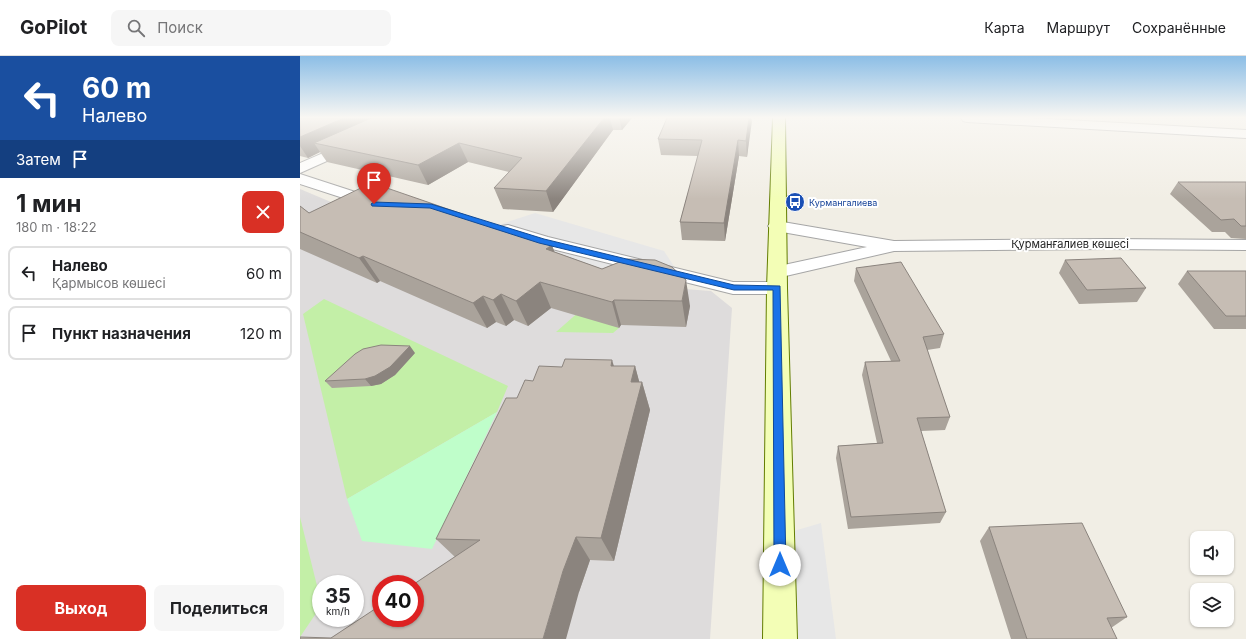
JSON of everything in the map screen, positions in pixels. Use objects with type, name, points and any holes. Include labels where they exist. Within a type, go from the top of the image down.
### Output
[{"type":"street","points":[[300,169],[349,145]]},
{"type":"street","points":[[778,145],[777,280],[780,639]]},
{"type":"street","points":[[300,179],[374,204],[396,205]]},
{"type":"street","points":[[495,226],[542,241],[734,288],[777,280],[894,246]]},
{"type":"street","points":[[777,226],[894,246]]},
{"type":"street","name":"Қурманғалиев көшесі","points":[[894,246],[1108,244],[1246,245]]},
{"type":"shaded area","points":[[300,189],[350,210],[684,289],[711,291],[732,308],[710,639],[300,639]]},
{"type":"shaded area","points":[[535,213],[664,251],[679,274],[638,281],[484,235],[495,226]]},
{"type":"shaded area","points":[[821,523],[836,639],[780,639],[780,535]]},
{"type":"green space","points":[[598,295],[619,328],[613,333],[556,332]]},
{"type":"green space","points":[[324,299],[508,386],[497,412],[347,499],[303,314]]},
{"type":"green space","points":[[497,412],[432,549],[362,541],[347,499]]},
{"type":"green space","points":[[300,517],[314,575],[312,575],[312,619],[300,637]]},
{"type":"building","points":[[324,145],[455,145],[418,165]]},
{"type":"building","points":[[468,145],[582,145],[546,191],[494,188],[522,158]]},
{"type":"building","points":[[701,145],[737,145],[724,223],[680,222]]},
{"type":"building","points":[[1178,182],[1246,182],[1246,226],[1241,226],[1234,219],[1221,220]]},
{"type":"building","points":[[365,186],[384,187],[552,245],[546,249],[602,269],[627,259],[655,260],[672,267],[686,280],[682,301],[614,300],[612,302],[540,282],[516,301],[501,294],[493,300],[483,296],[473,303],[363,256],[359,258],[300,232],[300,206],[309,213]]},
{"type":"building","points":[[1121,258],[1146,288],[1087,290],[1065,260]]},
{"type":"building","points":[[901,262],[944,334],[923,337],[950,417],[917,418],[946,512],[851,517],[838,446],[883,443],[865,362],[900,361],[856,268]]},
{"type":"building","points":[[1187,271],[1246,271],[1246,316],[1226,316]]},
{"type":"building","points":[[381,345],[410,346],[390,367],[375,376],[365,379],[325,381],[355,354],[363,349]]},
{"type":"building","points":[[565,359],[612,360],[611,366],[635,366],[631,382],[642,382],[601,538],[576,537],[563,571],[543,639],[300,639],[300,637],[331,638],[348,627],[364,627],[364,616],[372,611],[372,627],[424,627],[424,577],[480,540],[436,539],[506,398],[517,398],[525,380],[533,381],[539,366],[562,367]]},
{"type":"building","points":[[1082,523],[1127,617],[1107,618],[1117,639],[1027,639],[989,527]]},
{"type":"place","name":"Курмангалиева","points":[[795,202]]},
{"type":"route","points":[[374,204],[431,206],[542,241],[734,288],[777,288],[780,565]]}]
